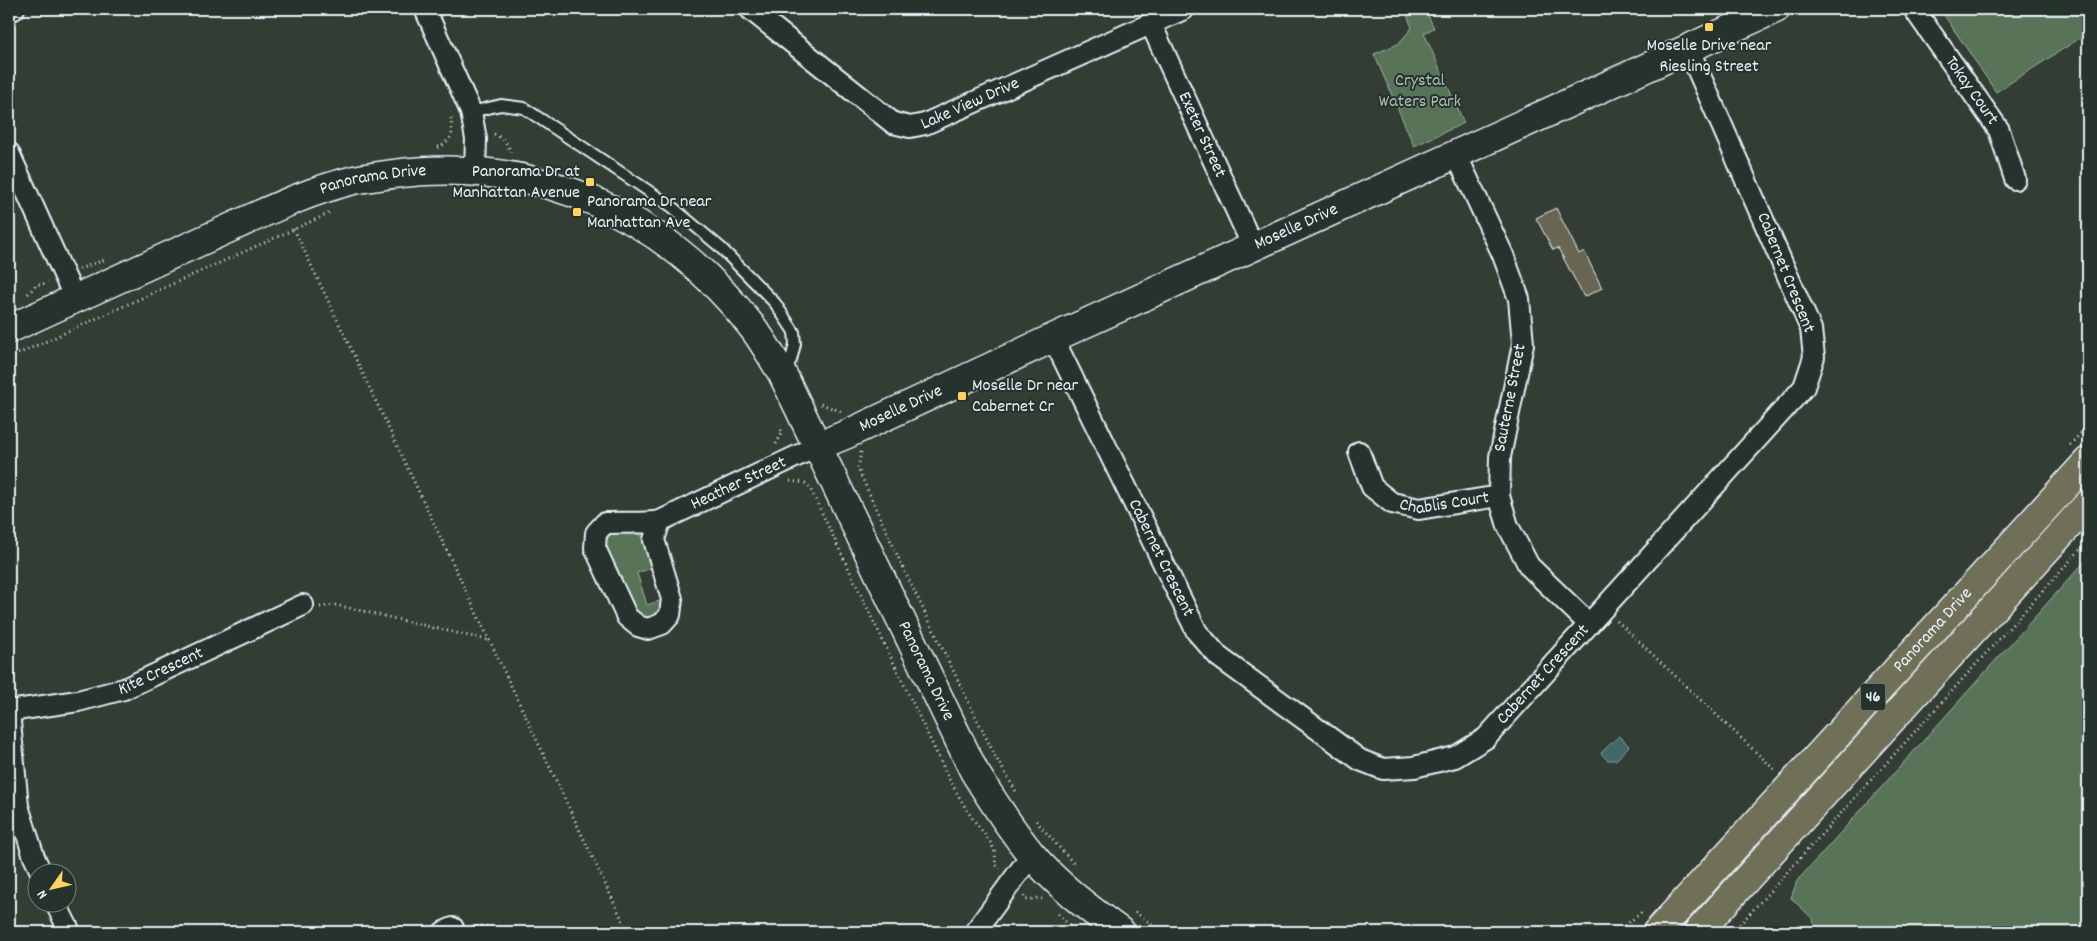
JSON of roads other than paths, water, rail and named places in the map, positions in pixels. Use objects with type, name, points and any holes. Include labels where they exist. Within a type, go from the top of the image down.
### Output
[{"type":"main road","name":"Panorama Drive","points":[[1657,932],[2088,461]]},
{"type":"main road","name":"Panorama Drive","points":[[1698,932],[2088,504]]},
{"type":"street","points":[[9,11],[14,9]]},
{"type":"street","points":[[425,9],[471,112],[476,139],[475,170]]},
{"type":"street","name":"Lake View Drive","points":[[750,9],[893,123],[910,127],[925,124],[1184,9]]},
{"type":"street","name":"Moselle Drive","points":[[818,446],[1776,9]]},
{"type":"street","name":"Tokay Court","points":[[1914,9],[1998,130],[2015,179]]},
{"type":"street","name":"Exeter Street","points":[[1151,24],[1253,247]]},
{"type":"street","name":"Cabernet Crescent","points":[[1053,338],[1197,632],[1219,657],[1360,760],[1383,769],[1414,767],[1455,757],[1486,738],[1804,387],[1814,357],[1811,329],[1688,48]]},
{"type":"street","points":[[9,153],[69,287]]},
{"type":"street","name":"Sauterne Street","points":[[1456,154],[1503,255],[1519,299],[1523,344],[1500,457],[1499,496],[1508,526],[1529,566],[1589,624]]},
{"type":"street","name":"Panorama Drive","points":[[9,329],[69,287],[295,198],[354,180],[423,170],[475,170],[531,179],[592,199],[648,230],[694,264],[754,329],[782,373],[974,771],[1000,813],[1032,854],[1065,889],[1126,921]]},
{"type":"street","name":"Heather Street","points":[[660,521],[654,540],[672,600],[670,615],[662,624],[648,629],[638,626],[627,617],[595,548],[596,534],[605,523],[660,521],[818,446]]},
{"type":"street","name":"Chablis Court","points":[[1359,452],[1372,487],[1392,503],[1419,509],[1499,496]]},
{"type":"street","name":"Kite Crescent","points":[[9,712],[78,701],[124,688],[303,605]]},
{"type":"street","points":[[9,712],[18,806],[37,864]]},
{"type":"street","points":[[975,932],[1032,854]]},
{"type":"street","points":[[61,914],[70,932]]},
{"type":"lane","points":[[471,112],[501,105],[524,108],[671,206],[720,247],[775,303],[794,332],[795,344],[790,360],[782,373]]},
{"type":"water","points":[[1619,736],[1629,746],[1616,760],[1607,760],[1601,753]]},
{"type":"place","name":"Moselle Drive near Riesling Street","points":[[1709,27]]},
{"type":"place","name":"Panorama Dr at Manhattan Avenue","points":[[590,182]]},
{"type":"place","name":"Panorama Dr near Manhattan Ave","points":[[577,212]]},
{"type":"place","name":"Moselle Dr near Cabernet Cr","points":[[962,396]]},
{"type":"park label","name":"Crystal Waters Park","points":[[1420,91]]}]
